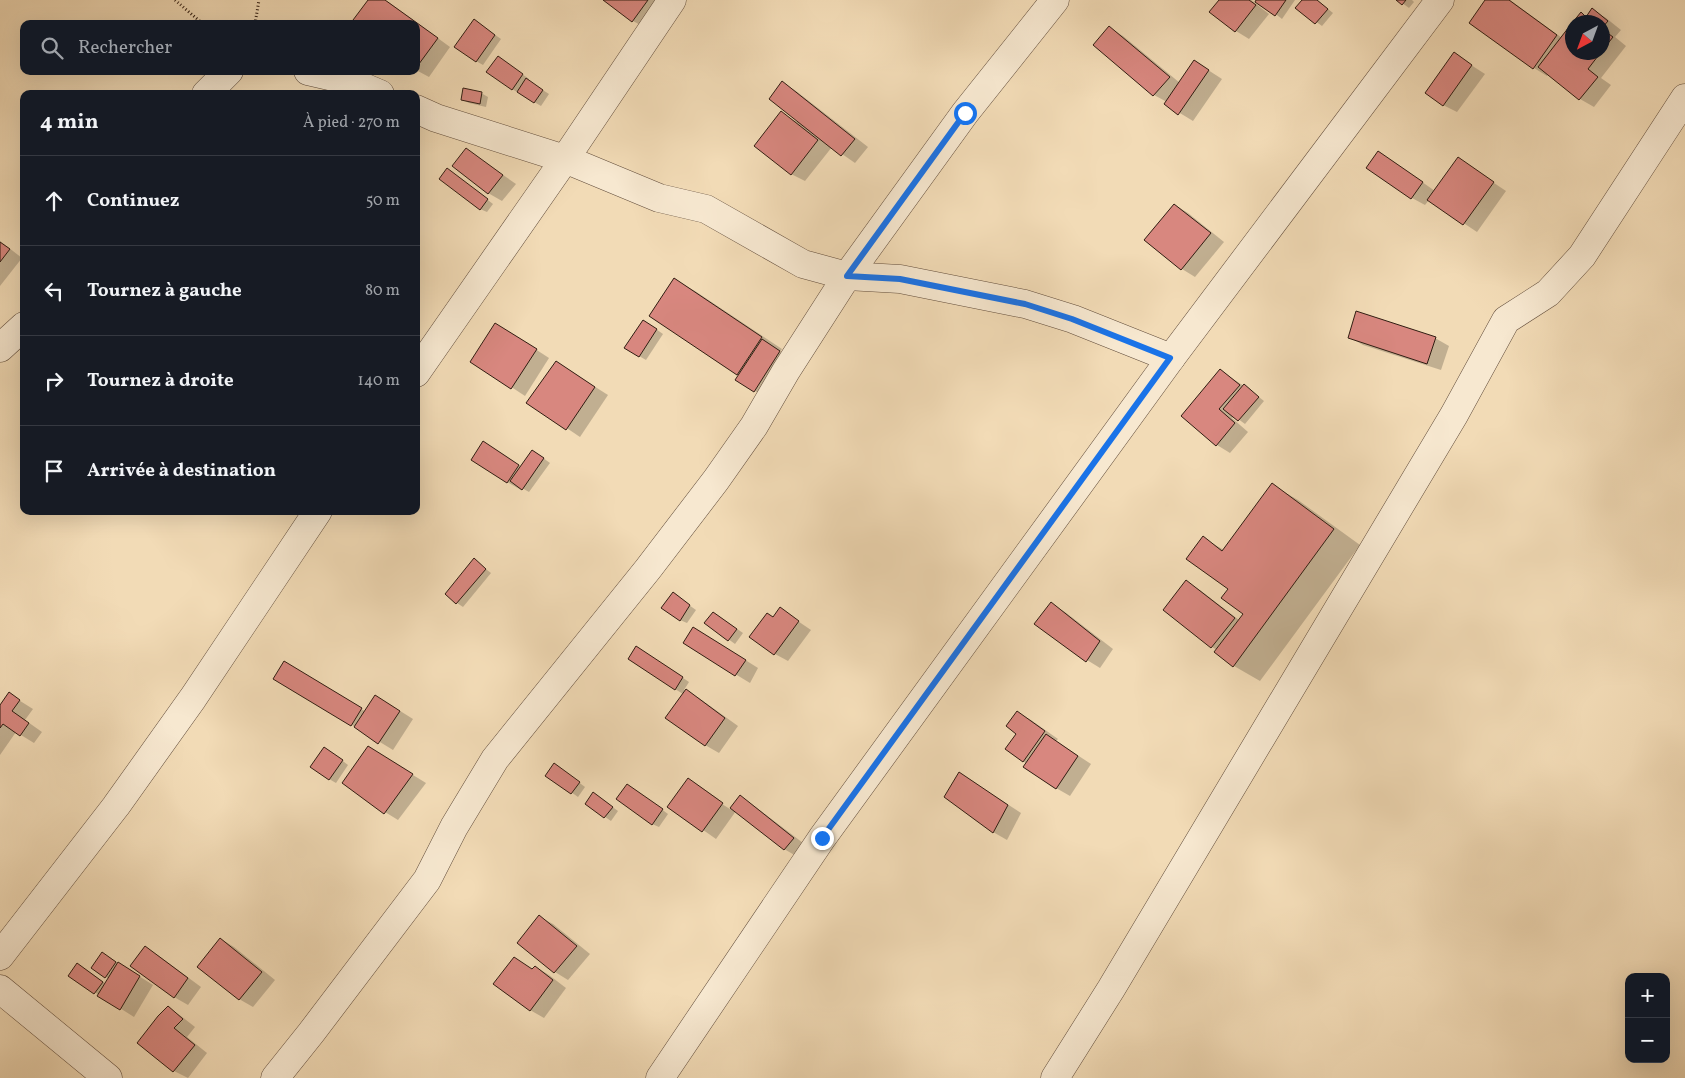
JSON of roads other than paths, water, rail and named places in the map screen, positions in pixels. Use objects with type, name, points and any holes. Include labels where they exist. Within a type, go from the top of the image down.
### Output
[{"type":"street","points":[[420,360],[425,343],[565,159],[672,0]]},
{"type":"street","points":[[275,1078],[312,1033],[427,880],[454,827],[495,759],[648,570],[716,480],[754,426],[786,371],[847,276],[965,113],[1055,0]]},
{"type":"street","points":[[660,1078],[822,838],[1170,358],[1440,0]]},
{"type":"street","points":[[210,90],[225,75]]},
{"type":"street","points":[[325,75],[347,80],[371,90]]},
{"type":"street","points":[[1055,1078],[1111,989],[1454,415],[1506,320],[1548,293],[1582,256],[1685,98]]},
{"type":"street","points":[[420,111],[436,118],[565,159],[659,198],[706,209],[803,264],[847,276],[900,279],[1025,304],[1072,319],[1170,358]]},
{"type":"street","points":[[0,348],[20,330]]},
{"type":"street","points":[[0,956],[116,806],[188,706],[315,515]]},
{"type":"street","points":[[0,989],[108,1078]]}]
